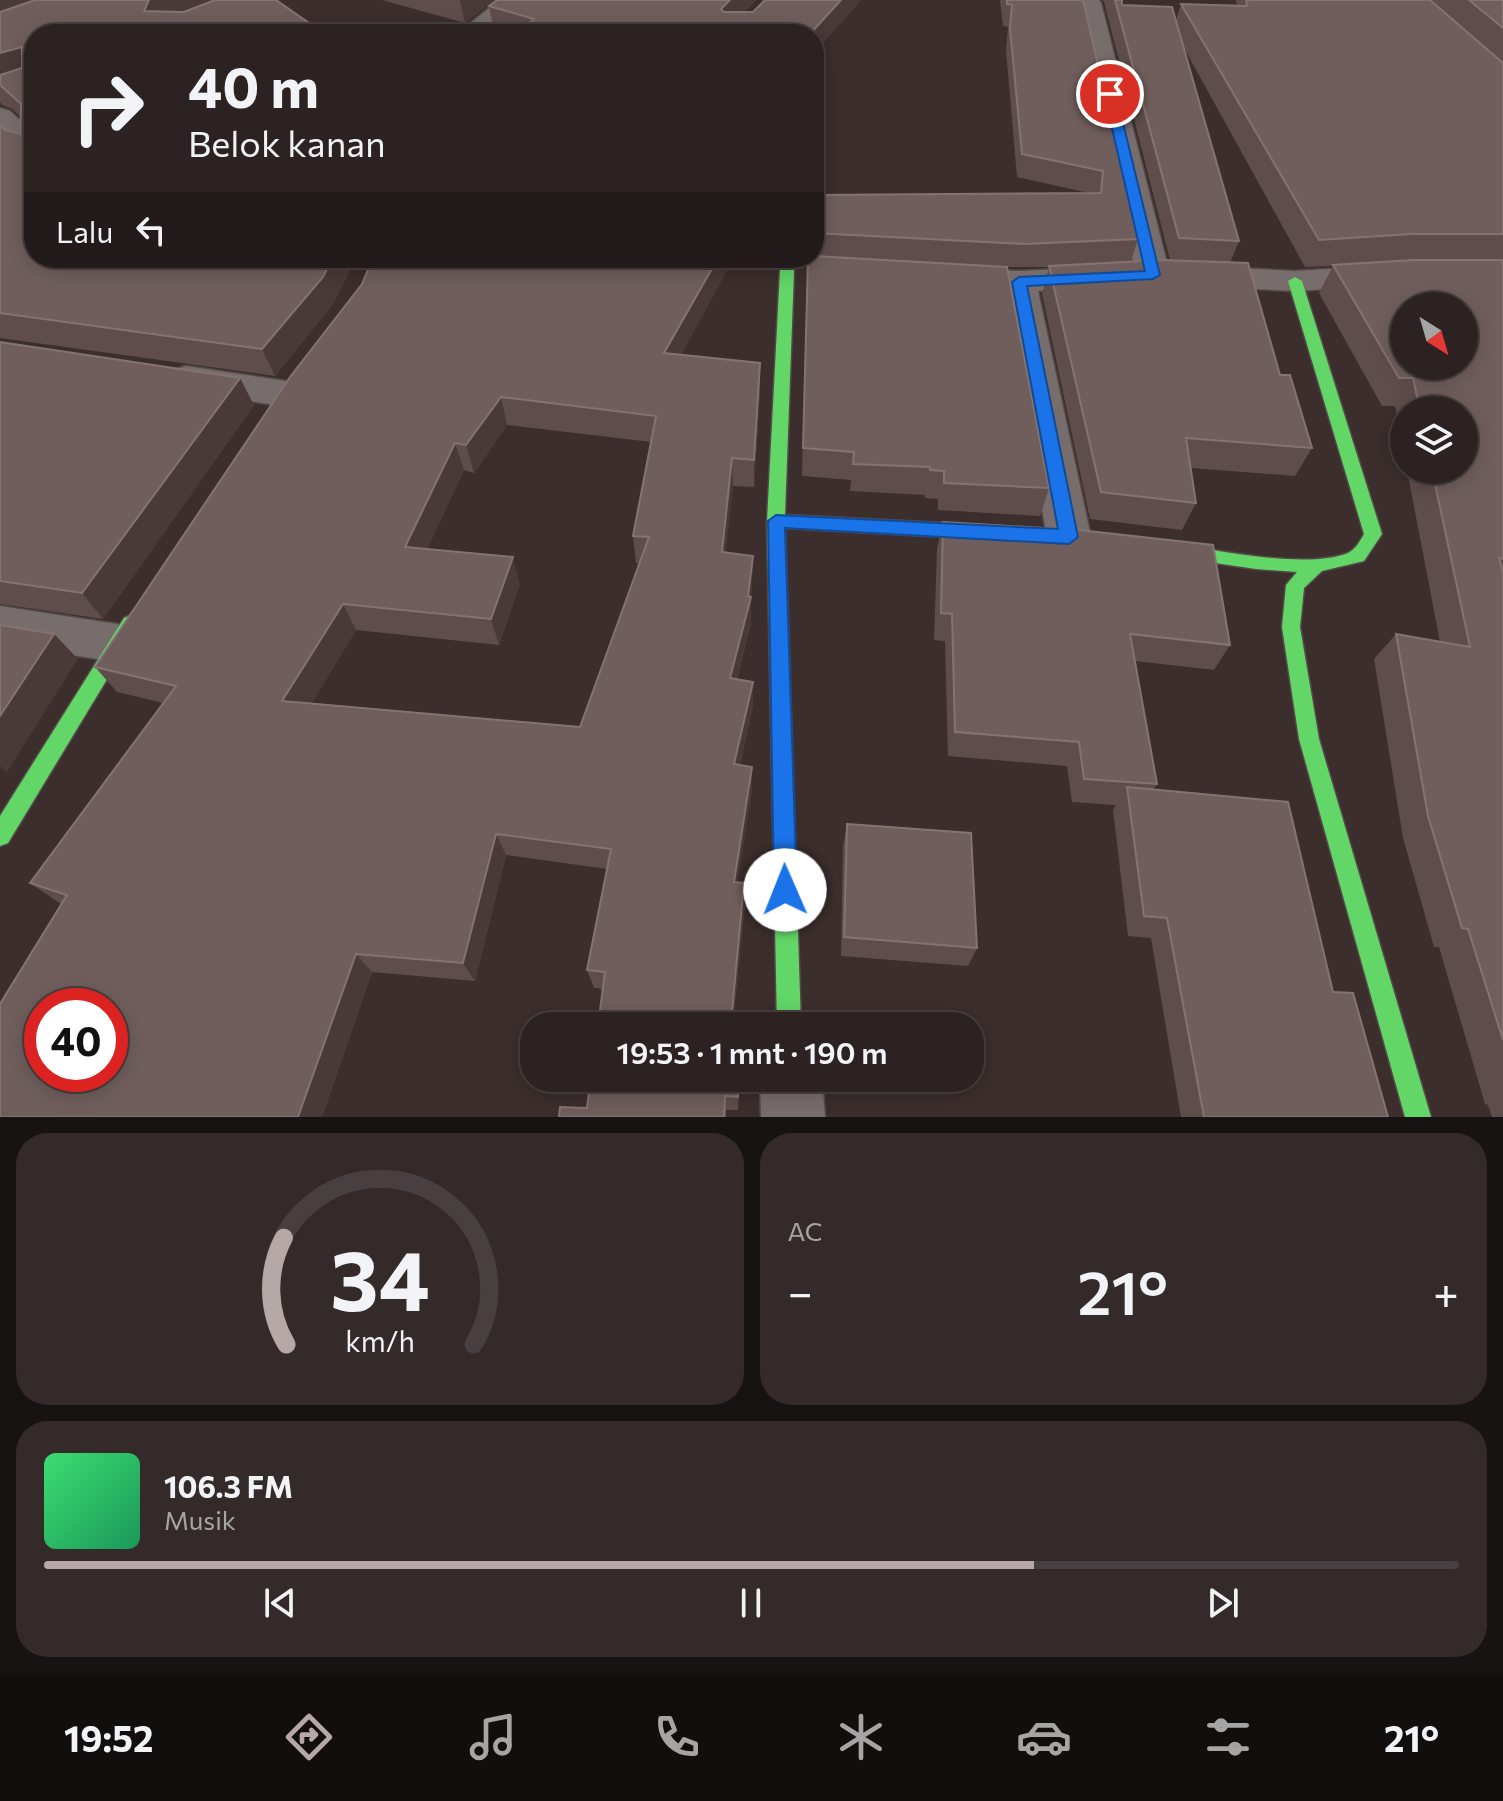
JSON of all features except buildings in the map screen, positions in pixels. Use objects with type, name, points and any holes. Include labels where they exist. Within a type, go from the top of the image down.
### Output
[{"type":"street","points":[[483,24],[515,0]]},
{"type":"street","points":[[1089,3],[1153,275]]},
{"type":"street","points":[[4,101],[24,133]]},
{"type":"street","points":[[789,1012],[776,521],[797,268]]},
{"type":"street","points":[[911,276],[1019,282],[1153,275],[1295,281],[1397,275],[1503,275]]},
{"type":"street","points":[[1130,544],[1316,566],[1355,558],[1366,549],[1373,534],[1295,281]]},
{"type":"street","points":[[1019,282],[1069,537]]},
{"type":"street","points":[[151,374],[286,395]]},
{"type":"street","points":[[776,521],[1022,534]]},
{"type":"street","points":[[1316,566],[1295,585],[1291,627],[1309,739],[1418,1117]]},
{"type":"street","points":[[0,836],[144,604]]},
{"type":"street","points":[[0,625],[117,643]]},
{"type":"street","points":[[792,1092],[793,1117]]},
{"type":"traffic: fast","points":[[787,270],[776,521],[789,1012]]},
{"type":"traffic: fast","points":[[1154,547],[1256,562],[1310,565],[1354,558],[1363,551],[1373,534],[1295,281]]},
{"type":"traffic: fast","points":[[776,521],[1002,533]]},
{"type":"traffic: fast","points":[[1316,566],[1295,585],[1291,627],[1309,739],[1418,1117]]},
{"type":"traffic: fast","points":[[0,836],[131,623]]},
{"type":"route","points":[[785,890],[776,521],[1069,537],[1019,282],[1153,275],[1110,94]]}]
